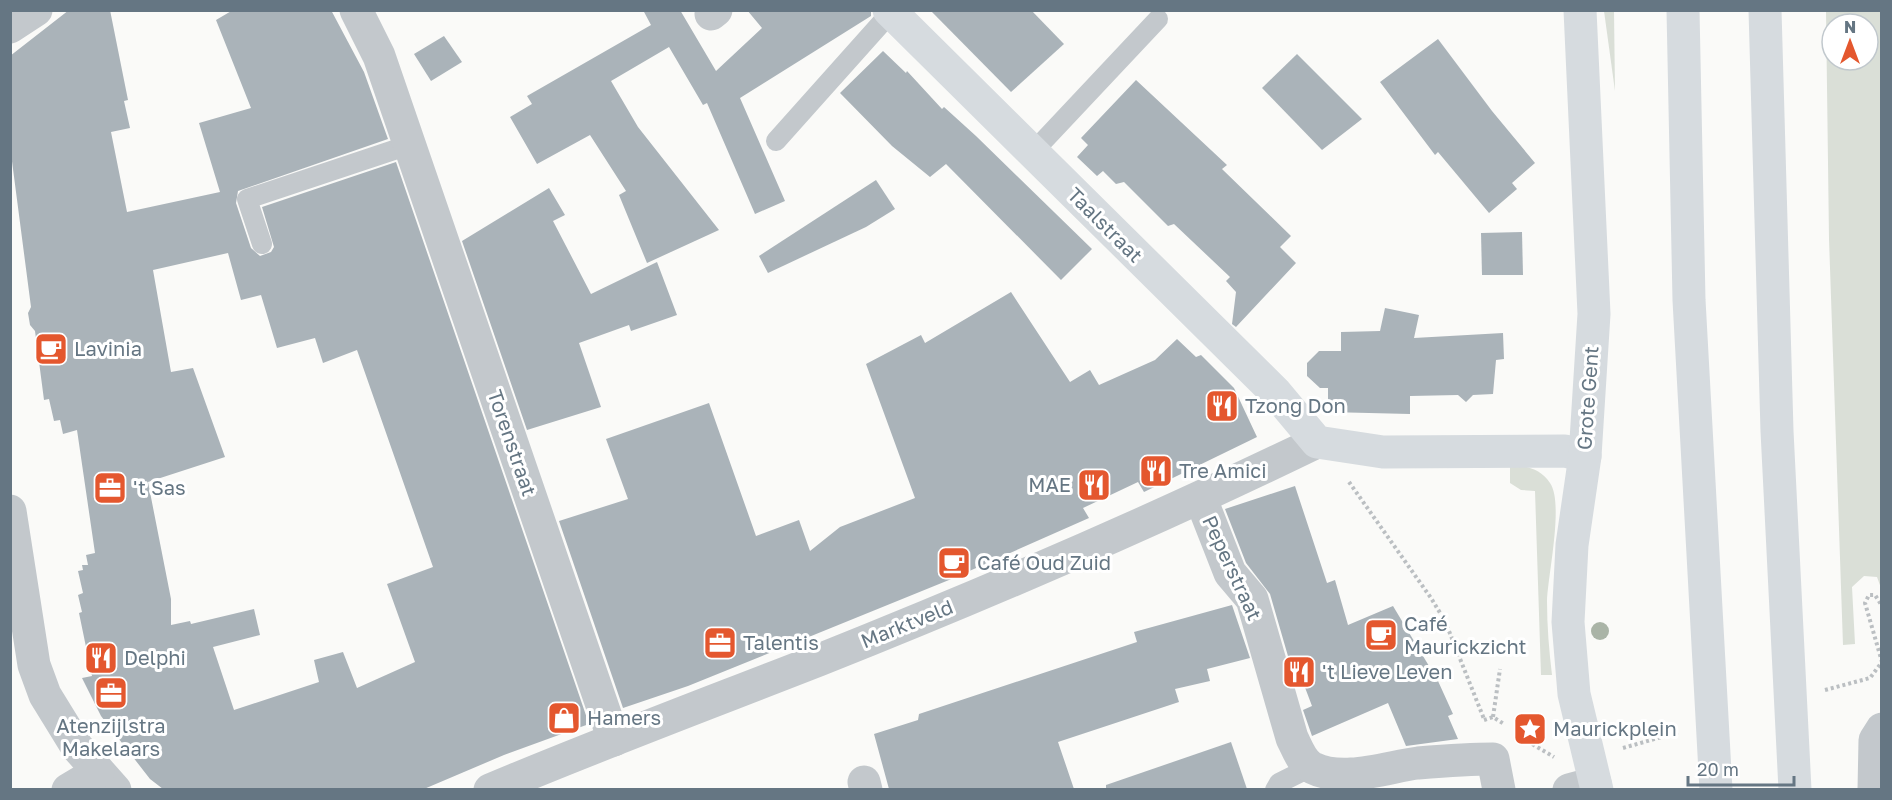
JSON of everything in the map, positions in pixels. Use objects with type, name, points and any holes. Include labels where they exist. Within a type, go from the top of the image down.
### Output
[{"type":"main road","name":"Grote Gent","points":[[1580,10],[1594,314],[1585,456],[1572,544],[1568,622],[1574,694],[1587,787]]},
{"type":"main road","points":[[1661,10],[1689,300]]},
{"type":"main road","points":[[1683,10],[1689,300],[1716,789]]},
{"type":"main road","points":[[1765,10],[1777,431],[1795,789]]},
{"type":"main road","name":"Taalstraat","points":[[891,11],[1276,393],[1317,442]]},
{"type":"main road","points":[[1317,442],[1383,452],[1565,451],[1585,456]]},
{"type":"street","points":[[10,27],[36,10]]},
{"type":"street","name":"Torenstraat","points":[[356,10],[375,46],[614,740]]},
{"type":"street","name":"Marktveld","points":[[490,789],[864,641],[1201,499],[1317,442]]},
{"type":"street","name":"Peperstraat","points":[[1201,499],[1230,573],[1252,599],[1292,738],[1301,756],[1311,767]]},
{"type":"street","points":[[10,511],[34,665],[45,695],[77,747],[107,781],[69,789]]},
{"type":"street","points":[[1874,789],[1875,740],[1881,729]]},
{"type":"street","points":[[1311,767],[1327,773],[1346,774],[1420,763],[1496,774]]},
{"type":"lane","points":[[776,141],[891,11]]},
{"type":"lane","points":[[1032,153],[1158,19]]},
{"type":"lane","points":[[262,244],[247,199],[409,145]]},
{"type":"lane","points":[[1275,789],[1279,783],[1311,767]]},
{"type":"path","points":[[1317,442],[1431,598],[1461,657],[1484,720],[1493,717]]},
{"type":"path","points":[[1854,682],[1870,678],[1881,662],[1865,603],[1869,595],[1875,595],[1881,606]]},
{"type":"path","points":[[1493,717],[1500,669]]},
{"type":"path","points":[[1493,717],[1506,726]]},
{"type":"path","points":[[1518,734],[1546,754],[1559,758]]},
{"type":"shaded area","points":[[1604,11],[1614,11],[1615,91]]},
{"type":"shaded area","points":[[1826,11],[1882,11],[1881,588],[1877,577],[1864,576],[1852,587],[1855,644],[1843,645],[1829,239],[1827,72],[1880,72],[1880,12]]},
{"type":"shaded area","points":[[1510,465],[1527,467],[1542,474],[1550,483],[1554,493],[1556,506],[1554,539],[1547,601],[1552,675],[1541,675],[1535,491],[1521,490],[1510,483]]},
{"type":"building","points":[[69,10],[110,10],[128,100],[124,101],[130,128],[111,132],[127,212],[220,192],[199,123],[251,108],[216,20],[233,10],[331,10],[364,72],[388,139],[238,191],[236,203],[251,248],[260,256],[271,252],[274,247],[262,207],[396,162],[589,724],[504,755],[424,789],[163,789],[150,779],[101,716],[82,678],[92,676],[79,613],[82,612],[78,595],[83,593],[78,571],[83,570],[82,565],[88,565],[86,555],[95,553],[77,430],[63,434],[60,420],[54,421],[49,399],[44,400],[35,331],[30,325],[28,313],[31,307],[10,146],[10,56]],"holes":[[[228,253],[241,300],[261,295],[277,348],[315,338],[323,363],[357,350],[433,567],[387,584],[415,662],[357,688],[343,652],[314,660],[319,682],[234,710],[213,647],[260,635],[254,609],[191,624],[190,621],[171,625],[171,599],[148,482],[225,457],[193,368],[171,372],[153,270]]]},
{"type":"building","points":[[643,10],[680,10],[716,71],[762,28],[747,10],[871,10],[871,16],[740,98],[785,201],[755,214],[707,103],[703,105],[669,47],[611,81],[638,127],[719,230],[647,263],[619,195],[626,191],[590,135],[537,164],[510,117],[532,104],[527,96],[651,25]]},
{"type":"building","points":[[930,10],[1031,10],[1064,44],[1011,92]]},
{"type":"building","points":[[444,36],[462,62],[431,81],[414,54]]},
{"type":"building","points":[[1438,39],[1492,111],[1535,163],[1512,183],[1517,189],[1489,213],[1438,152],[1435,155],[1380,82]]},
{"type":"building","points":[[883,51],[906,73],[907,71],[942,109],[944,107],[976,136],[1092,249],[1061,280],[946,164],[930,177],[892,146],[840,93]]},
{"type":"building","points":[[1297,54],[1362,119],[1322,150],[1262,88]]},
{"type":"building","points":[[1136,80],[1227,165],[1222,169],[1291,236],[1280,247],[1296,263],[1236,327],[1232,324],[1236,292],[1226,281],[1230,277],[1174,224],[1168,226],[1124,182],[1116,184],[1103,171],[1097,176],[1077,157],[1088,145],[1081,138]]},
{"type":"building","points":[[876,180],[895,209],[866,227],[768,273],[759,256]]},
{"type":"building","points":[[549,188],[565,215],[553,221],[591,294],[657,262],[677,315],[631,331],[629,325],[579,343],[601,407],[527,430],[462,241]]},
{"type":"building","points":[[1522,232],[1523,275],[1482,275],[1481,233]]},
{"type":"building","points":[[1011,292],[1070,382],[1090,370],[1099,385],[1155,360],[1177,339],[1196,357],[1201,355],[1234,388],[1257,437],[1144,492],[1138,482],[1083,508],[1089,518],[949,580],[688,686],[623,708],[559,521],[628,499],[606,439],[709,403],[756,536],[799,520],[810,551],[840,527],[915,498],[866,364],[921,335],[925,343]]},
{"type":"building","points":[[1385,308],[1419,315],[1414,338],[1503,333],[1504,359],[1496,360],[1493,394],[1473,395],[1466,402],[1458,395],[1410,396],[1410,414],[1328,412],[1328,388],[1320,388],[1307,376],[1307,363],[1319,351],[1341,351],[1341,332],[1380,331]]},
{"type":"building","points":[[1295,486],[1327,583],[1335,580],[1348,625],[1393,606],[1438,681],[1453,714],[1448,716],[1458,739],[1406,746],[1388,703],[1312,736],[1303,710],[1312,706],[1295,661],[1290,663],[1270,594],[1246,563],[1225,509]]},
{"type":"building","points":[[1232,605],[1250,658],[1207,669],[1210,681],[1175,689],[1179,702],[1058,742],[1074,789],[889,789],[874,734],[918,720],[919,714],[1137,642],[1134,632]]},
{"type":"building","points":[[1231,742],[1247,789],[1106,789],[1106,785]]},
{"type":"place","name":"Lavinia","points":[[51,349]]},
{"type":"place","name":"Tzong Don","points":[[1222,406]]},
{"type":"place","name":"Tre Amici","points":[[1156,471]]},
{"type":"place","name":"MAE","points":[[1094,485]]},
{"type":"place","name":"'t Sas","points":[[110,488]]},
{"type":"place","name":"Café Oud Zuid","points":[[954,563]]},
{"type":"place","name":"Café Maurickzicht","points":[[1381,635]]},
{"type":"place","name":"Talentis","points":[[720,643]]},
{"type":"place","name":"Delphi","points":[[101,658]]},
{"type":"place","name":"'t Lieve Leven","points":[[1299,672]]},
{"type":"place","name":"Atenzijlstra Makelaars","points":[[111,693]]},
{"type":"place","name":"Hamers","points":[[564,718]]},
{"type":"place","name":"Maurickplein","points":[[1530,729]]}]
